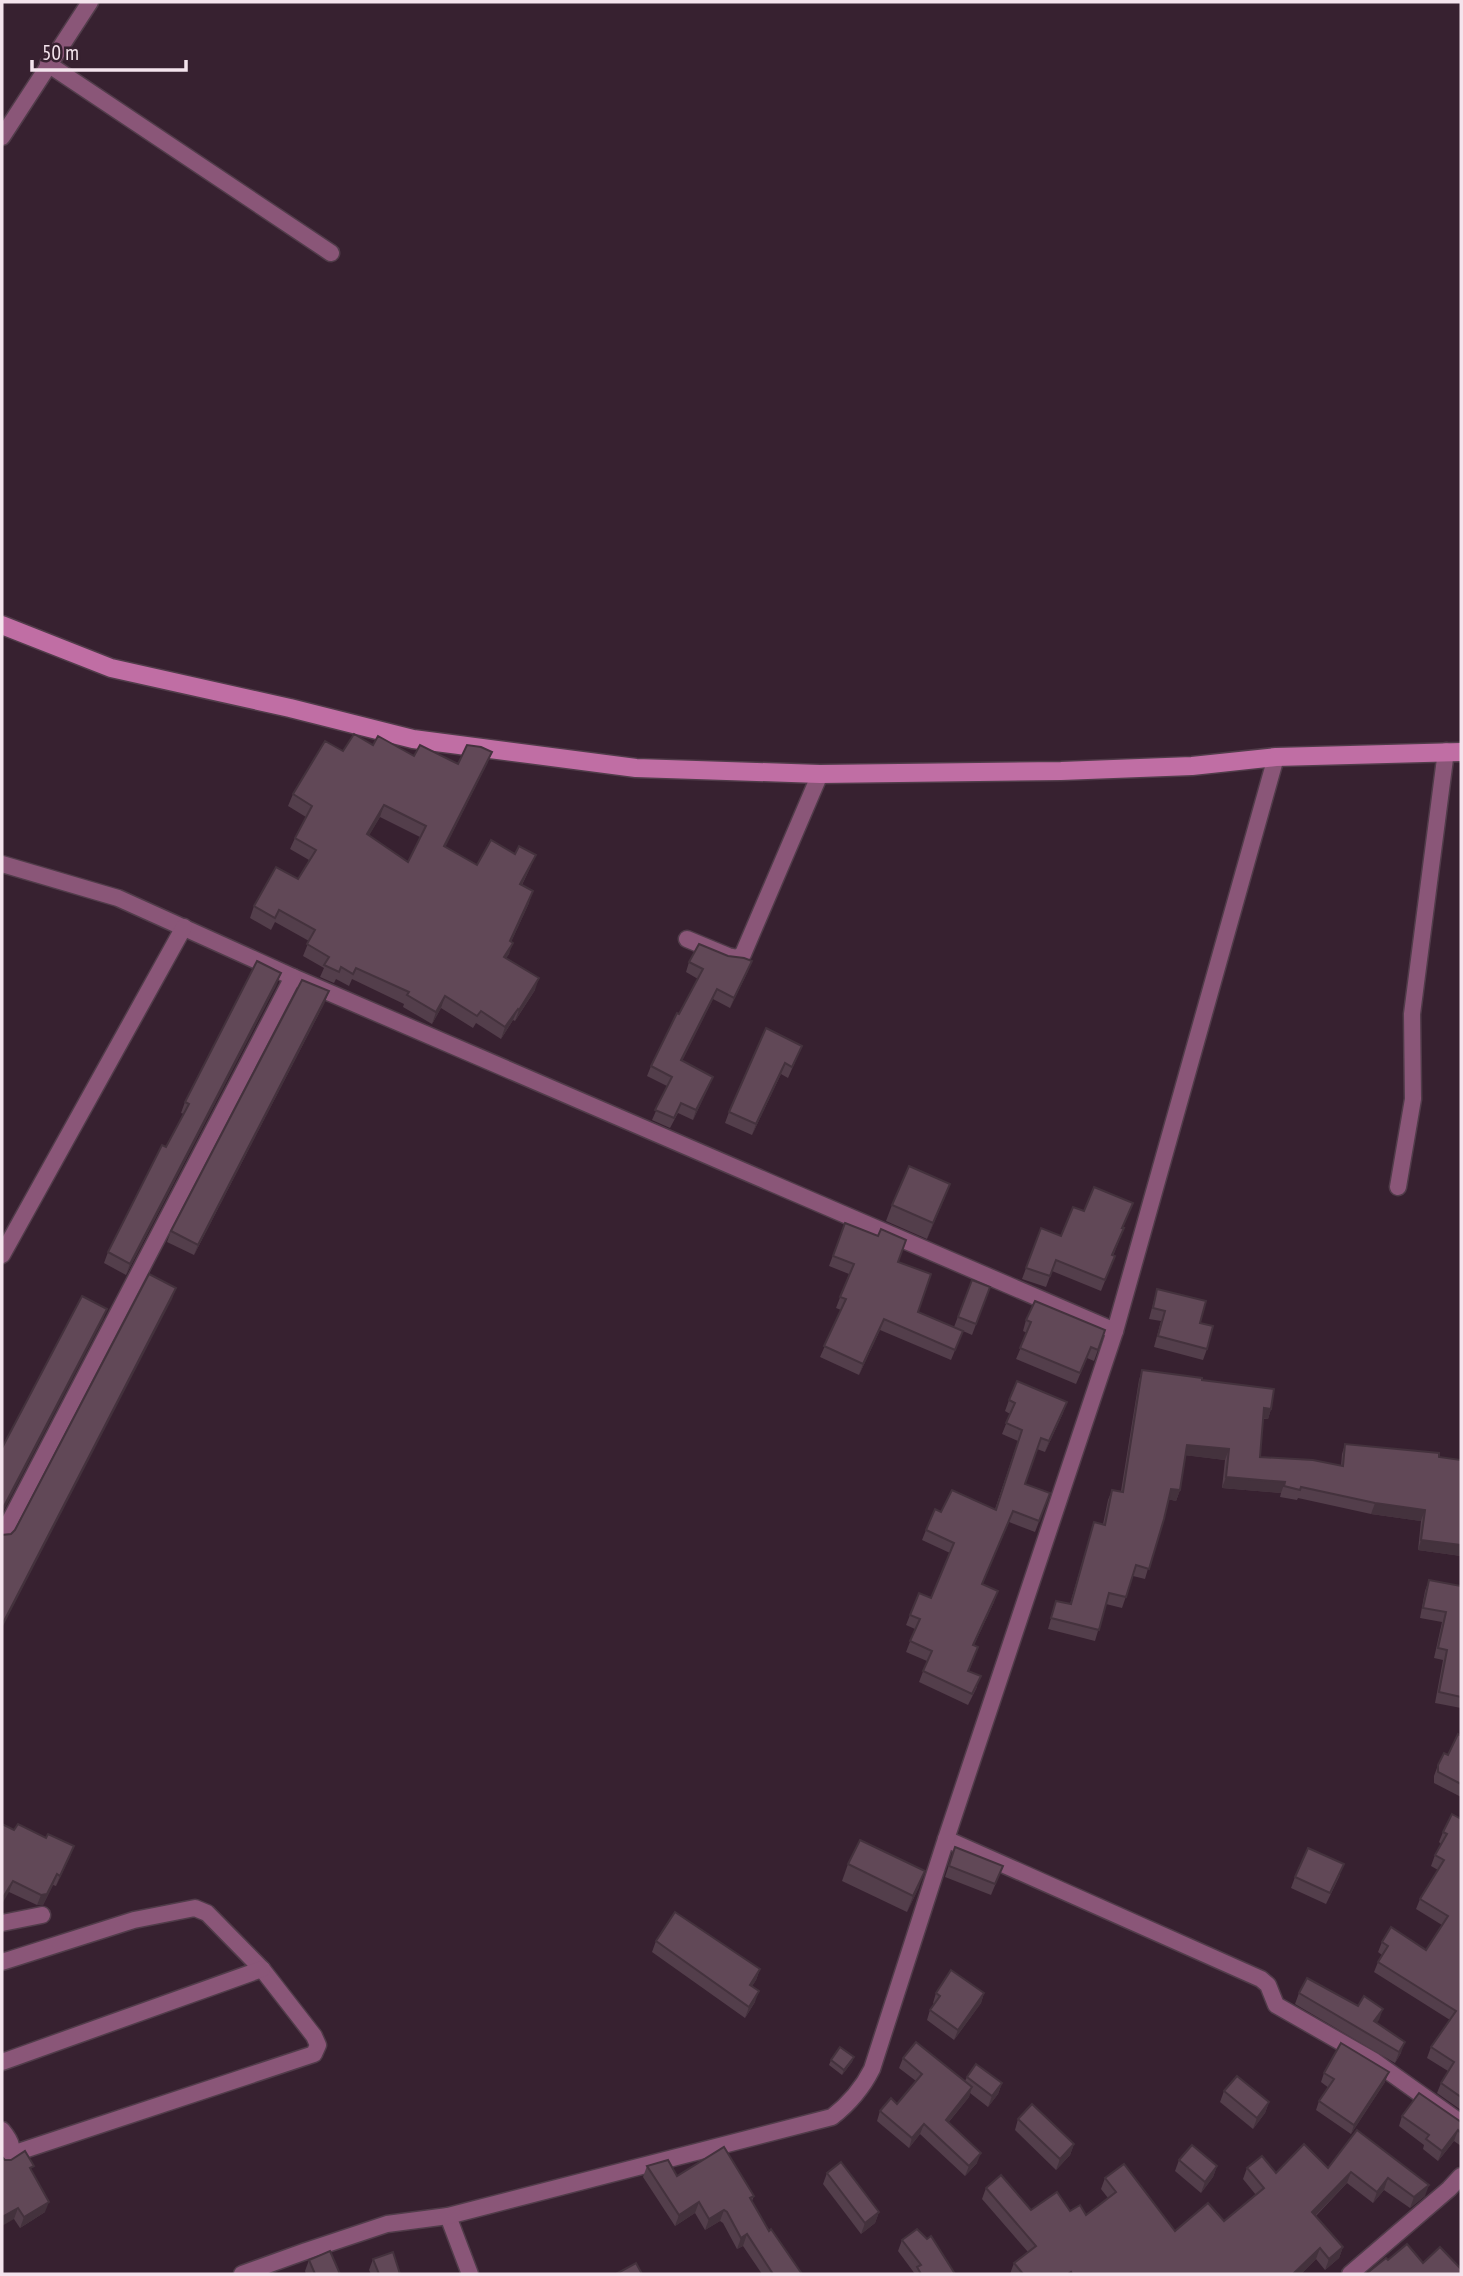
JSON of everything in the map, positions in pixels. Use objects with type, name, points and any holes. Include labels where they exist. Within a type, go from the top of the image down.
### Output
[{"type":"main road","points":[[2,625],[111,668],[413,739],[636,768],[820,774],[1061,771],[1192,766],[1276,757],[1454,752]]},
{"type":"street","points":[[2,137],[90,2]]},
{"type":"street","points":[[48,64],[331,253]]},
{"type":"street","points":[[1398,1187],[1413,1099],[1412,1014],[1454,752]]},
{"type":"street","points":[[243,2274],[387,2224],[448,2216],[832,2117],[849,2104],[863,2087],[872,2069],[1115,1331],[1276,757]]},
{"type":"street","points":[[687,939],[728,957],[737,958],[743,954],[820,774]]},
{"type":"street","points":[[3,867],[118,898],[1115,1331]]},
{"type":"street","points":[[2,1255],[184,928]]},
{"type":"street","points":[[2,1536],[293,976]]},
{"type":"street","points":[[946,1839],[1261,1979],[1268,1985],[1276,2005],[1374,2061],[1461,2123]]},
{"type":"street","points":[[2,1962],[134,1920],[195,1909],[207,1913],[262,1969],[314,2036],[318,2045],[314,2054],[5,2158]]},
{"type":"street","points":[[2,1923],[42,1915]]},
{"type":"street","points":[[2,2062],[262,1969]]},
{"type":"street","points":[[2,2130],[11,2142],[12,2149],[5,2158]]},
{"type":"street","points":[[1350,2274],[1450,2189],[1461,2176]]},
{"type":"street","points":[[448,2216],[470,2274]]},
{"type":"building","points":[[354,734],[373,745],[378,736],[414,756],[420,745],[458,764],[467,745],[492,752],[444,846],[477,865],[491,840],[515,854],[519,846],[536,855],[520,884],[533,891],[510,941],[513,943],[504,957],[539,978],[505,1027],[481,1011],[477,1016],[445,996],[436,1012],[407,995],[409,992],[356,968],[353,974],[341,967],[339,972],[324,965],[329,957],[307,944],[315,930],[279,910],[275,918],[254,906],[276,867],[298,879],[316,850],[295,838],[312,806],[293,794],[325,741],[343,751]],"holes":[[[384,805],[426,826],[408,862],[367,834]]]},
{"type":"building","points":[[699,944],[728,956],[752,961],[734,998],[717,989],[681,1060],[713,1077],[696,1110],[681,1103],[674,1118],[655,1110],[672,1077],[651,1066],[677,1013],[679,1014],[703,969],[689,962]]},
{"type":"building","points":[[257,961],[281,973],[130,1264],[108,1252],[162,1145],[166,1147],[189,1104],[185,1102]]},
{"type":"building","points":[[302,980],[329,991],[198,1245],[171,1231]]},
{"type":"building","points":[[766,1028],[802,1046],[792,1067],[785,1063],[756,1124],[729,1112]]},
{"type":"building","points":[[909,1166],[950,1184],[933,1223],[892,1205]]},
{"type":"building","points":[[1094,1187],[1133,1203],[1105,1280],[1056,1260],[1050,1276],[1026,1268],[1041,1228],[1061,1236],[1073,1207],[1084,1211]]},
{"type":"building","points":[[845,1223],[878,1236],[881,1229],[906,1240],[898,1262],[931,1274],[918,1312],[963,1331],[955,1350],[884,1319],[863,1364],[824,1346],[846,1299],[840,1297],[854,1264],[833,1256]]},
{"type":"building","points":[[149,1274],[176,1288],[2,1625],[2,1535],[11,1534],[15,1530]]},
{"type":"building","points":[[972,1280],[990,1287],[976,1324],[958,1317]]},
{"type":"building","points":[[1157,1289],[1206,1301],[1200,1323],[1213,1326],[1207,1349],[1158,1336],[1165,1311],[1153,1308]]},
{"type":"building","points":[[82,1296],[107,1309],[2,1510],[2,1448]]},
{"type":"building","points":[[1035,1301],[1105,1330],[1098,1350],[1091,1347],[1080,1373],[1020,1348],[1031,1322],[1026,1320]]},
{"type":"building","points":[[1142,1370],[1274,1389],[1271,1409],[1264,1408],[1260,1457],[1313,1460],[1343,1466],[1345,1444],[1439,1453],[1439,1457],[1461,1460],[1461,1545],[1421,1540],[1425,1510],[1375,1503],[1301,1487],[1300,1490],[1284,1486],[1285,1482],[1226,1477],[1229,1449],[1187,1445],[1180,1490],[1171,1489],[1149,1569],[1136,1565],[1126,1597],[1109,1593],[1099,1630],[1051,1618],[1056,1601],[1071,1604],[1094,1522],[1105,1525],[1112,1490],[1123,1492]]},
{"type":"building","points":[[1017,1381],[1067,1402],[1049,1441],[1041,1438],[1025,1484],[1050,1493],[1039,1521],[1013,1511],[982,1584],[998,1591],[973,1645],[978,1647],[968,1671],[981,1676],[972,1694],[923,1671],[932,1651],[910,1641],[920,1619],[910,1615],[919,1593],[931,1598],[954,1543],[926,1530],[935,1509],[941,1512],[952,1490],[996,1510],[1022,1430],[1006,1423],[1015,1403],[1009,1400]]},
{"type":"building","points":[[1429,1580],[1461,1586],[1461,1697],[1439,1692],[1447,1650],[1438,1648],[1446,1612],[1423,1608]]},
{"type":"building","points":[[1458,1734],[1461,1736],[1461,1784],[1438,1772],[1438,1765],[1444,1753],[1448,1755]]},
{"type":"building","points":[[1452,1814],[1461,1819],[1461,2097],[1441,2083],[1454,2062],[1431,2047],[1456,2011],[1378,1962],[1388,1946],[1382,1942],[1391,1927],[1426,1950],[1448,1916],[1420,1899],[1444,1860],[1435,1855],[1447,1834],[1443,1832]]},
{"type":"building","points":[[2,1824],[14,1830],[18,1824],[46,1838],[48,1834],[74,1846],[60,1876],[57,1874],[47,1894],[41,1895],[13,1881],[2,1899]]},
{"type":"building","points":[[860,1840],[925,1871],[913,1896],[848,1864]]},
{"type":"building","points":[[955,1847],[1003,1866],[995,1884],[949,1866]]},
{"type":"building","points":[[1308,1848],[1344,1864],[1330,1893],[1295,1877]]},
{"type":"building","points":[[675,1912],[760,1969],[750,1985],[759,1991],[749,2007],[656,1941]]},
{"type":"building","points":[[951,1970],[984,1993],[958,2030],[930,2010],[940,1996],[936,1993]]},
{"type":"building","points":[[1307,1978],[1358,2006],[1364,1996],[1383,2009],[1374,2021],[1405,2042],[1399,2052],[1299,1993]]},
{"type":"building","points":[[916,2042],[972,2087],[946,2120],[981,2153],[969,2166],[924,2124],[912,2138],[880,2111],[891,2098],[897,2104],[922,2074],[903,2058]]},
{"type":"building","points":[[1341,2043],[1389,2072],[1354,2125],[1319,2101],[1334,2079],[1324,2073]]},
{"type":"building","points":[[840,2047],[854,2057],[844,2070],[831,2060]]},
{"type":"building","points":[[976,2064],[1002,2083],[992,2096],[967,2077]]},
{"type":"building","points":[[1237,2076],[1269,2102],[1257,2118],[1224,2091]]},
{"type":"building","points":[[1419,2093],[1461,2122],[1461,2133],[1458,2130],[1442,2151],[1426,2139],[1429,2135],[1402,2116]]},
{"type":"building","points":[[1032,2104],[1074,2144],[1060,2159],[1018,2119]]},
{"type":"building","points":[[1357,2130],[1429,2185],[1414,2197],[1388,2178],[1377,2192],[1351,2172],[1312,2212],[1343,2247],[1329,2259],[1320,2248],[1293,2274],[1023,2274],[1014,2263],[1036,2246],[986,2188],[1001,2175],[1031,2210],[1057,2192],[1070,2211],[1080,2205],[1086,2215],[1116,2192],[1105,2178],[1124,2164],[1175,2231],[1208,2203],[1224,2221],[1264,2188],[1247,2168],[1262,2156],[1276,2173],[1304,2144],[1328,2168]]},
{"type":"building","points":[[1192,2145],[1217,2166],[1205,2182],[1179,2160]]},
{"type":"building","points":[[724,2147],[754,2196],[750,2198],[769,2231],[771,2229],[802,2274],[773,2274],[747,2234],[741,2238],[724,2210],[709,2219],[699,2202],[679,2215],[647,2166],[668,2160],[677,2176]]},
{"type":"building","points":[[25,2151],[34,2166],[30,2168],[49,2202],[24,2217],[18,2208],[2,2217],[2,2157],[11,2160]]},
{"type":"building","points":[[841,2162],[879,2212],[865,2223],[827,2173]]},
{"type":"building","points":[[917,2229],[927,2239],[931,2236],[955,2274],[921,2274],[917,2267],[921,2265],[902,2240]]},
{"type":"building","points":[[1407,2244],[1423,2263],[1440,2247],[1461,2269],[1461,2274],[1366,2274]]},
{"type":"building","points":[[330,2251],[340,2274],[315,2274],[309,2260]]},
{"type":"building","points":[[393,2252],[400,2274],[379,2274],[373,2259]]},
{"type":"building","points":[[636,2263],[642,2274],[616,2274]]}]
